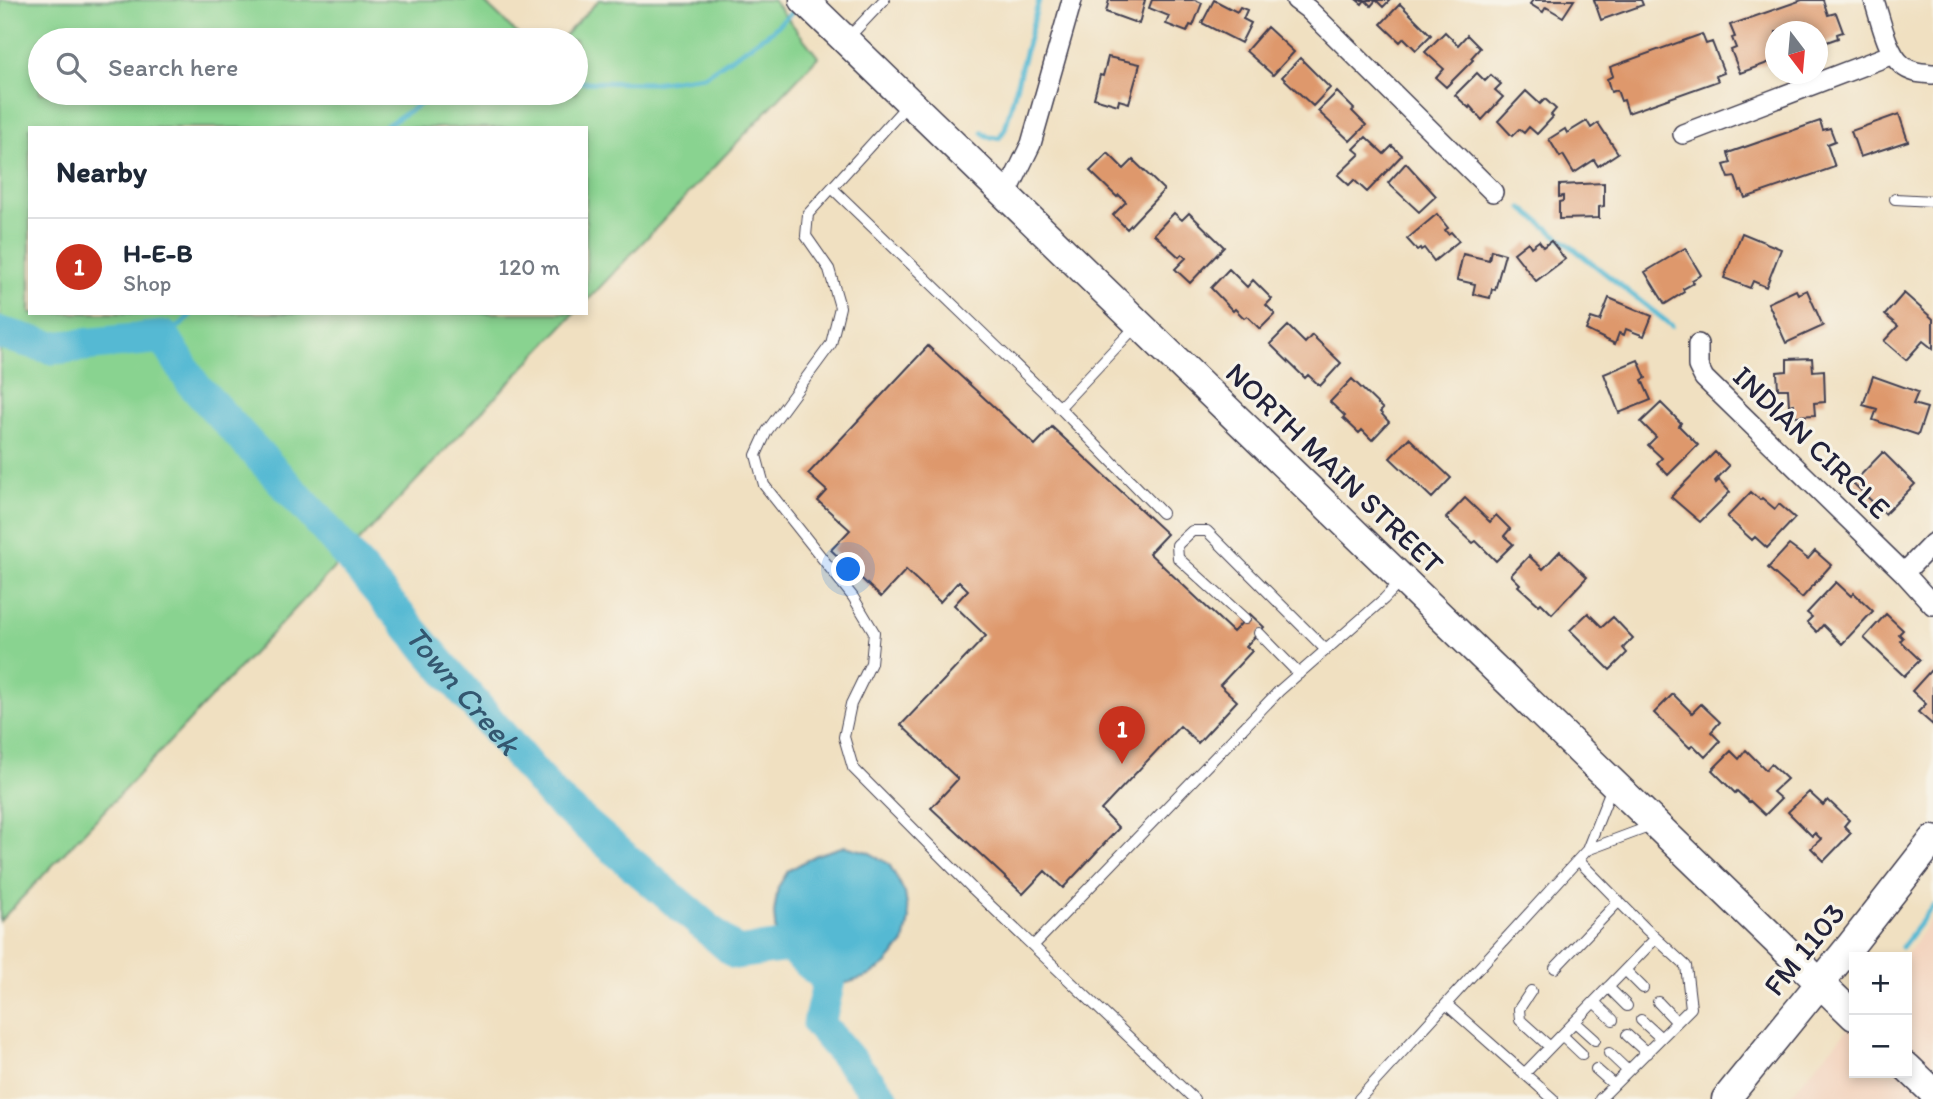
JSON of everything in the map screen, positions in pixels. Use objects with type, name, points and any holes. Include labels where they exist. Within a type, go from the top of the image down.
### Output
[{"type":"street","name":"NORTH MAIN STREET","points":[[804,0],[1853,1015]]},
{"type":"street","points":[[1005,194],[1031,144],[1072,0]]},
{"type":"street","points":[[1296,0],[1493,192]]},
{"type":"street","points":[[1874,0],[1893,54],[1902,66],[1915,73],[1933,74]]},
{"type":"street","points":[[1683,134],[1893,54]]},
{"type":"street","name":"INDIAN CIRCLE","points":[[1698,344],[1698,366],[1704,379],[1933,605]]},
{"type":"street","points":[[1903,573],[1933,543]]},
{"type":"street","name":"FM 1103","points":[[1726,1099],[1933,840]]},
{"type":"street","points":[[1912,1072],[1933,1092]]},
{"type":"lane","points":[[846,41],[884,0]]},
{"type":"lane","points":[[909,102],[808,214],[806,236],[829,270],[840,307],[831,344],[767,431],[756,455],[764,485],[853,597],[874,632],[871,663],[851,704],[844,737],[853,768],[972,889],[1194,1099]]},
{"type":"lane","points":[[832,188],[1163,513]]},
{"type":"lane","points":[[1895,199],[1933,201]]},
{"type":"lane","points":[[1059,408],[1138,323]]},
{"type":"lane","points":[[1245,619],[1178,558],[1177,545],[1192,531],[1207,531],[1326,650]]},
{"type":"lane","points":[[1033,946],[1279,691],[1384,599],[1402,579]]},
{"type":"lane","points":[[1259,633],[1299,674]]},
{"type":"lane","points":[[1359,1099],[1587,850],[1613,783]]},
{"type":"lane","points":[[1587,850],[1656,825]]},
{"type":"lane","points":[[1578,860],[1686,966],[1691,1008],[1600,1099]]},
{"type":"lane","points":[[1555,968],[1619,901]]},
{"type":"lane","points":[[1524,1073],[1656,938]]},
{"type":"lane","points":[[1625,970],[1643,988]]},
{"type":"lane","points":[[1608,987],[1627,1006]]},
{"type":"lane","points":[[1531,991],[1519,1009],[1521,1020],[1550,1048]]},
{"type":"lane","points":[[1594,1002],[1613,1020]]},
{"type":"lane","points":[[1658,1002],[1677,1022]]},
{"type":"lane","points":[[1447,1004],[1552,1099]]},
{"type":"lane","points":[[1641,1020],[1661,1038]]},
{"type":"lane","points":[[1574,1022],[1595,1041]]},
{"type":"lane","points":[[1562,1035],[1582,1054]]},
{"type":"lane","points":[[1627,1035],[1647,1052]]},
{"type":"lane","points":[[1609,1054],[1628,1071]]},
{"type":"lane","points":[[1596,1069],[1614,1085]]},
{"type":"shaded area","points":[[1933,916],[1933,1099],[1787,1099],[1849,1028],[1849,1078],[1912,1078],[1912,952],[1908,952]]},
{"type":"green space","points":[[0,0],[482,0],[511,28],[28,28],[28,105],[588,105],[588,28],[572,28],[599,0],[773,0],[818,57],[588,300],[588,126],[28,126],[28,315],[573,315],[0,921]]},
{"type":"water","points":[[845,846],[868,852],[889,864],[905,893],[909,919],[904,943],[886,964],[869,976],[847,983],[815,979],[791,963],[776,937],[774,913],[778,887],[788,871],[816,855]]},
{"type":"building","points":[[1109,0],[1145,0],[1139,24],[1106,12]]},
{"type":"building","points":[[1152,0],[1195,0],[1202,3],[1193,26],[1190,25],[1187,32],[1166,24],[1169,16],[1149,8]]},
{"type":"building","points":[[1214,0],[1237,12],[1240,7],[1247,10],[1243,19],[1251,23],[1241,43],[1202,23]]},
{"type":"building","points":[[1365,0],[1376,0],[1371,6]]},
{"type":"building","points":[[1376,0],[1390,0],[1383,7]]},
{"type":"building","points":[[1533,0],[1574,0],[1563,17],[1546,7],[1543,12],[1530,4]]},
{"type":"building","points":[[1594,0],[1641,0],[1643,5],[1601,20]]},
{"type":"building","points":[[1802,0],[1823,0],[1828,15],[1836,13],[1843,32],[1837,34],[1838,38],[1828,42],[1828,21],[1765,21],[1765,64],[1740,73],[1731,50],[1736,48],[1730,25]]},
{"type":"building","points":[[1400,4],[1431,35],[1416,50],[1404,38],[1400,42],[1381,24]]},
{"type":"building","points":[[1267,27],[1294,52],[1273,75],[1246,51]]},
{"type":"building","points":[[1445,32],[1458,45],[1467,35],[1480,48],[1471,58],[1473,60],[1446,87],[1436,78],[1444,69],[1425,52]]},
{"type":"building","points":[[1702,34],[1706,44],[1712,42],[1724,73],[1716,76],[1718,81],[1628,113],[1617,90],[1611,92],[1607,79],[1613,76],[1610,67]]},
{"type":"building","points":[[1108,57],[1140,64],[1129,103],[1119,100],[1118,105],[1094,98]]},
{"type":"building","points":[[1300,58],[1330,88],[1313,106],[1282,77]]},
{"type":"building","points":[[1477,73],[1485,81],[1491,75],[1501,84],[1495,90],[1503,97],[1482,120],[1470,106],[1469,108],[1455,95]]},
{"type":"building","points":[[1526,91],[1540,104],[1545,99],[1556,109],[1551,115],[1553,117],[1537,134],[1529,127],[1524,133],[1519,129],[1512,136],[1498,121]]},
{"type":"building","points":[[1337,92],[1366,125],[1350,141],[1318,111]]},
{"type":"building","points":[[1899,114],[1908,141],[1860,157],[1851,131]]},
{"type":"building","points":[[1587,121],[1591,128],[1598,123],[1618,153],[1598,166],[1594,160],[1574,173],[1549,139],[1565,129],[1567,133]]},
{"type":"building","points":[[1820,121],[1823,130],[1830,128],[1835,141],[1827,144],[1835,167],[1745,198],[1735,177],[1729,178],[1724,165],[1731,163],[1728,153]]},
{"type":"building","points":[[1366,137],[1384,154],[1392,146],[1402,155],[1367,192],[1354,180],[1349,185],[1338,175],[1360,154],[1354,149]]},
{"type":"building","points":[[1108,153],[1124,169],[1133,160],[1164,190],[1127,229],[1113,215],[1126,202],[1090,171]]},
{"type":"building","points":[[1406,163],[1436,196],[1419,212],[1388,183]]},
{"type":"building","points":[[1604,183],[1604,206],[1599,207],[1599,218],[1559,219],[1559,202],[1563,201],[1563,196],[1559,197],[1559,185]]},
{"type":"building","points":[[1174,213],[1182,220],[1189,213],[1224,247],[1190,283],[1175,269],[1186,258],[1182,254],[1179,257],[1154,234]]},
{"type":"building","points":[[1437,214],[1448,228],[1445,230],[1448,234],[1451,232],[1459,241],[1434,261],[1424,248],[1417,250],[1407,239]]},
{"type":"building","points":[[1742,233],[1781,249],[1766,287],[1753,281],[1750,288],[1724,278]]},
{"type":"building","points":[[1539,241],[1543,247],[1551,241],[1565,259],[1536,281],[1514,253],[1528,242],[1531,247]]},
{"type":"building","points":[[1685,248],[1701,275],[1683,289],[1684,292],[1665,304],[1645,272]]},
{"type":"building","points":[[1491,250],[1505,254],[1495,290],[1492,289],[1490,298],[1473,294],[1475,284],[1457,280],[1463,254],[1489,260]]},
{"type":"building","points":[[1229,269],[1247,287],[1253,280],[1272,299],[1266,305],[1275,314],[1260,329],[1247,316],[1244,318],[1235,309],[1233,311],[1211,288]]},
{"type":"building","points":[[1796,290],[1798,294],[1807,290],[1823,326],[1786,343],[1768,303]]},
{"type":"building","points":[[1904,293],[1933,319],[1933,349],[1923,341],[1906,360],[1884,341],[1898,326],[1885,315]]},
{"type":"building","points":[[1609,298],[1652,316],[1644,336],[1626,329],[1624,335],[1619,333],[1615,344],[1586,330],[1591,318],[1600,321]]},
{"type":"building","points":[[1288,326],[1305,343],[1312,335],[1341,363],[1320,386],[1308,375],[1305,378],[1270,344]]},
{"type":"building","points":[[928,346],[1035,445],[1052,427],[1167,534],[1149,553],[1233,632],[1250,614],[1264,627],[1246,646],[1252,651],[1220,685],[1237,701],[1198,743],[1180,726],[1101,810],[1119,828],[1063,888],[1045,871],[1023,894],[931,808],[958,779],[901,725],[986,636],[954,605],[968,590],[959,581],[940,602],[906,570],[881,597],[831,550],[850,530],[818,501],[827,491],[808,474]]},
{"type":"building","points":[[1812,358],[1813,371],[1824,370],[1825,402],[1814,403],[1815,415],[1794,416],[1794,404],[1789,405],[1788,389],[1778,389],[1777,372],[1787,371],[1787,359]]},
{"type":"building","points":[[1638,360],[1646,378],[1642,380],[1651,400],[1619,413],[1604,374]]},
{"type":"building","points":[[1873,376],[1918,392],[1913,404],[1927,408],[1918,435],[1873,420],[1877,409],[1863,405]]},
{"type":"building","points":[[1352,379],[1383,409],[1380,412],[1389,422],[1372,440],[1362,430],[1359,433],[1330,402]]},
{"type":"building","points":[[1661,403],[1698,445],[1668,475],[1657,463],[1662,458],[1648,445],[1656,437],[1641,422]]},
{"type":"building","points":[[1409,438],[1451,478],[1432,498],[1390,458]]},
{"type":"building","points":[[1715,452],[1729,466],[1715,481],[1716,483],[1719,480],[1730,492],[1700,522],[1671,497]]},
{"type":"building","points":[[1883,452],[1915,484],[1885,514],[1853,483]]},
{"type":"building","points":[[1751,492],[1775,509],[1779,504],[1795,518],[1767,548],[1755,537],[1752,540],[1727,517]]},
{"type":"building","points":[[1465,498],[1490,522],[1496,515],[1510,529],[1504,536],[1513,544],[1496,561],[1476,541],[1473,543],[1446,518]]},
{"type":"building","points":[[1789,545],[1808,559],[1815,551],[1831,565],[1802,598],[1768,568]]},
{"type":"building","points":[[1560,551],[1587,577],[1552,614],[1518,586],[1520,584],[1511,575],[1529,556],[1543,569]]},
{"type":"building","points":[[1836,582],[1851,596],[1854,593],[1873,611],[1842,644],[1823,625],[1817,632],[1807,622],[1812,617],[1807,613]]},
{"type":"building","points":[[1588,613],[1602,627],[1613,617],[1633,638],[1623,648],[1627,653],[1610,670],[1570,630]]},
{"type":"building","points":[[1886,614],[1903,630],[1899,634],[1903,638],[1900,641],[1920,660],[1904,676],[1864,638]]},
{"type":"building","points":[[1931,670],[1933,725],[1918,712],[1926,704],[1912,691]]},
{"type":"building","points":[[1673,694],[1692,713],[1701,704],[1720,722],[1711,732],[1720,741],[1705,757],[1693,745],[1690,748],[1654,713]]},
{"type":"building","points":[[1746,750],[1766,770],[1771,764],[1787,779],[1773,792],[1781,799],[1765,815],[1737,791],[1735,793],[1712,770],[1731,751],[1739,759]]},
{"type":"building","points":[[1809,792],[1823,805],[1828,800],[1849,820],[1844,826],[1851,833],[1824,861],[1811,848],[1821,839],[1815,833],[1812,836],[1788,812]]},
{"type":"waterway","points":[[982,132],[988,137],[999,138],[1005,129],[1039,0]]},
{"type":"waterway","points":[[588,82],[652,83],[704,76],[772,31],[792,12]]},
{"type":"waterway","points":[[385,126],[418,105]]},
{"type":"waterway","points":[[1522,208],[1672,326]]},
{"type":"waterway","points":[[164,337],[190,315]]},
{"type":"waterway","name":"Town Creek","points":[[0,333],[53,348],[164,337],[193,384],[313,514],[554,797],[736,953],[789,946],[829,980],[819,1024],[883,1099]]},
{"type":"waterway","points":[[1902,947],[1933,906]]},
{"type":"place","name":"H-E-B","points":[[1122,764]]}]
